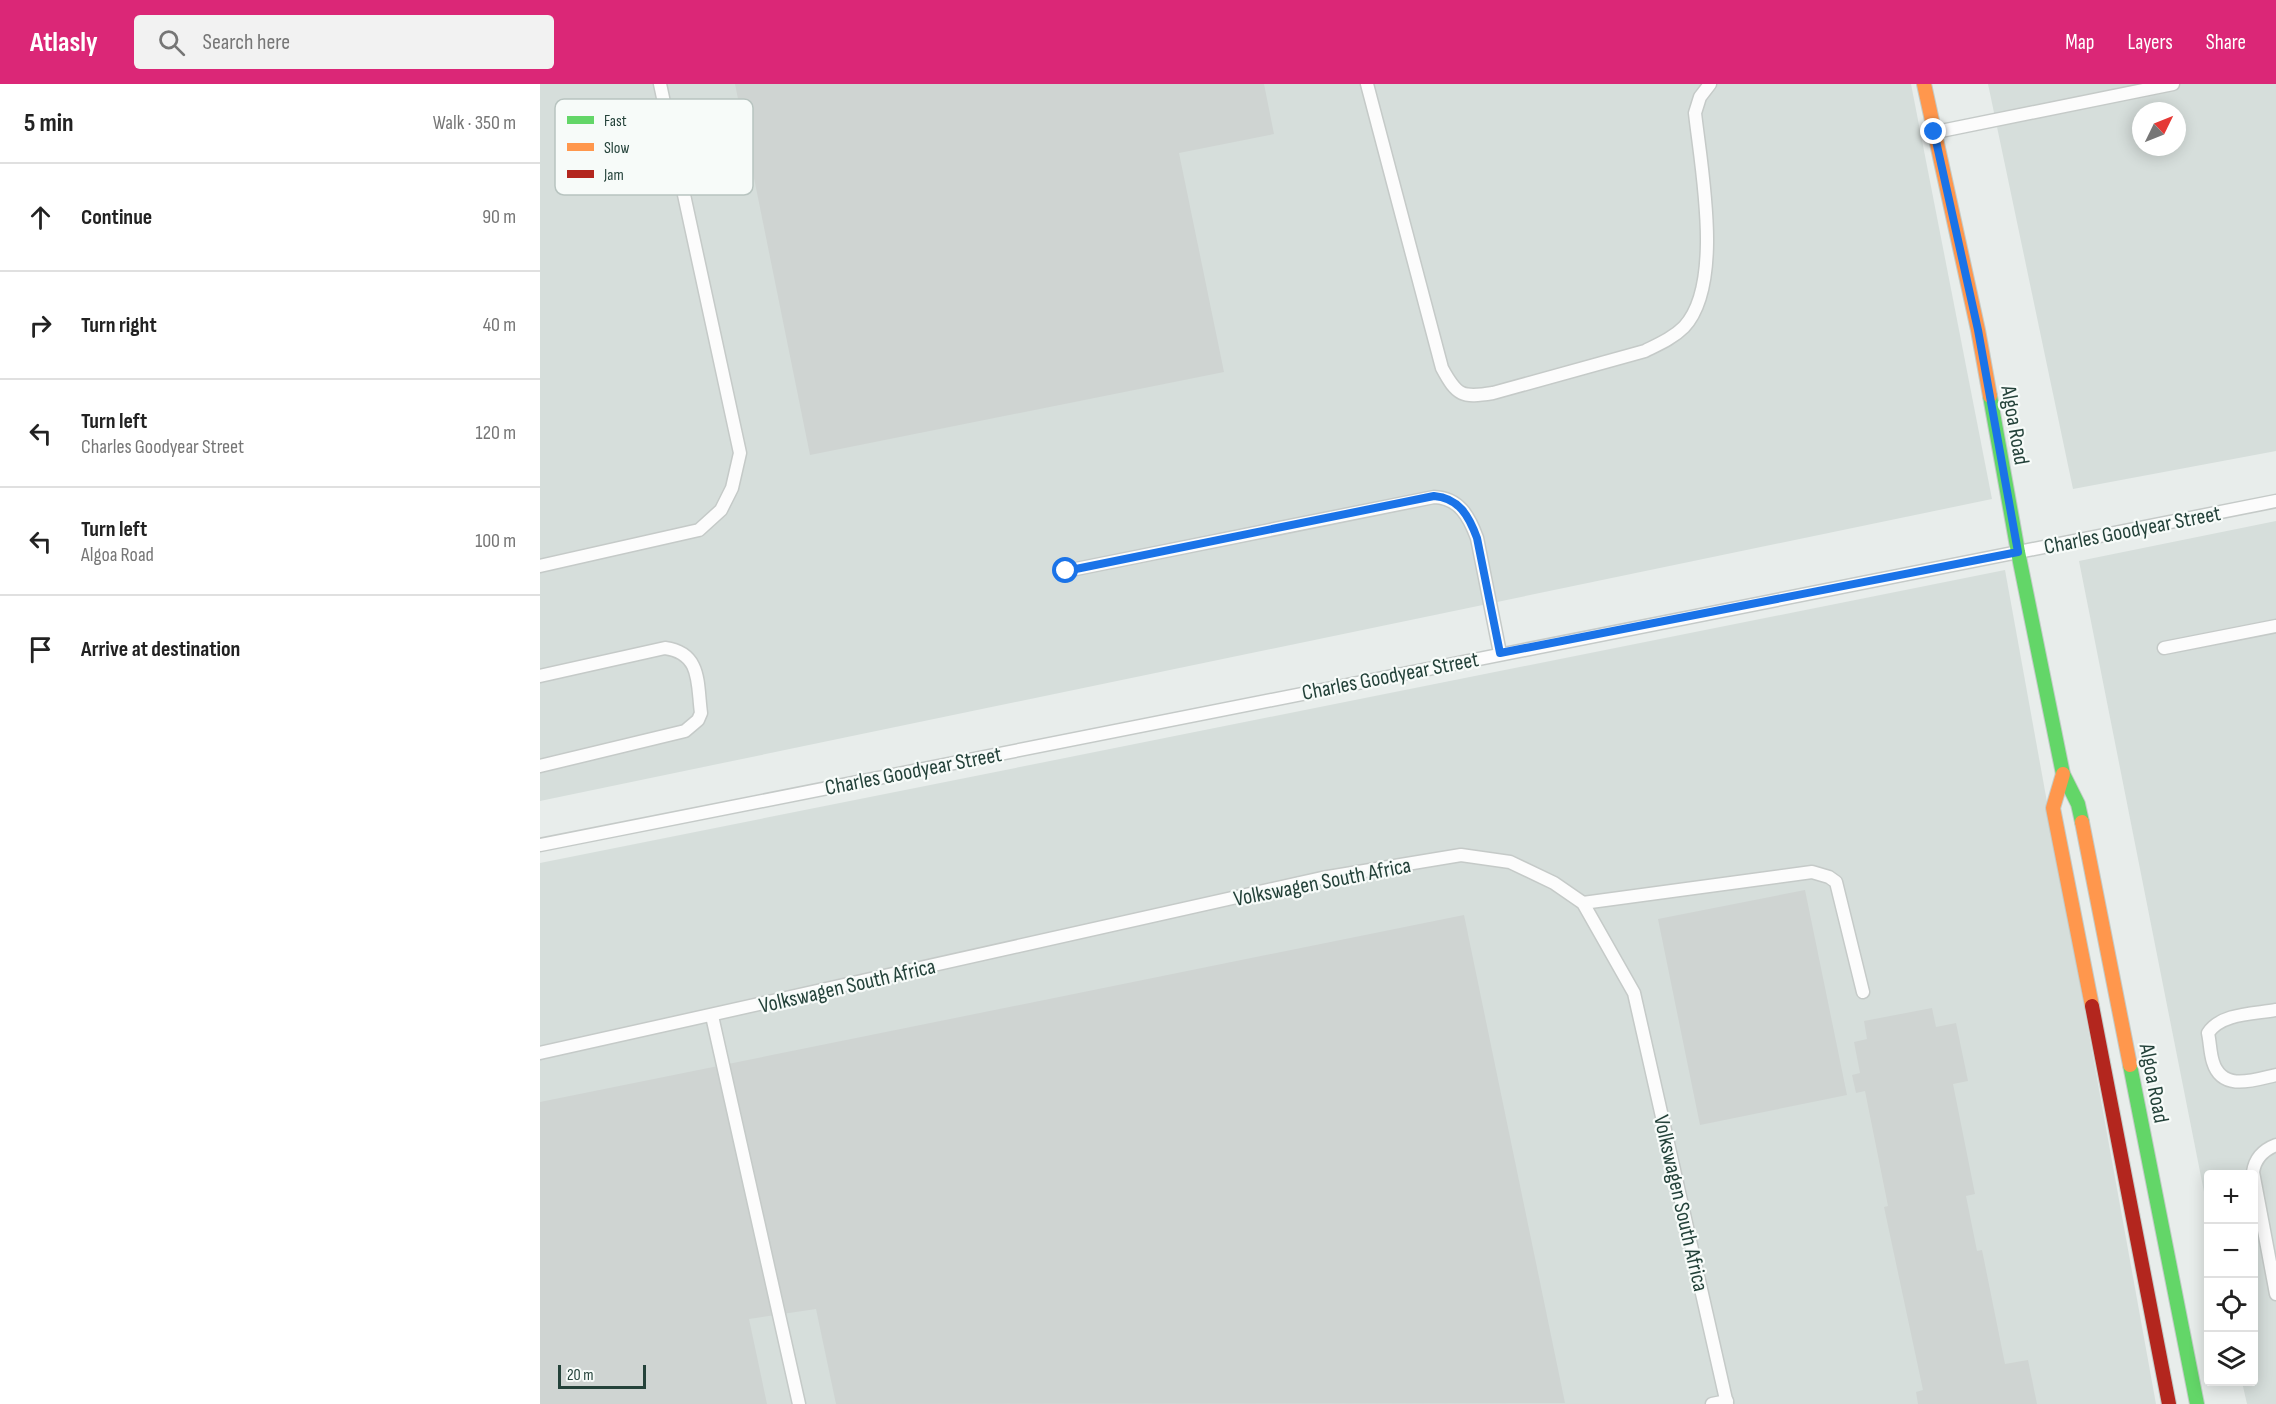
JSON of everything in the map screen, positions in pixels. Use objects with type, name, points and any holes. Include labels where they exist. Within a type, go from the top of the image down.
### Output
[{"type":"street","name":"Algoa Road","points":[[1924,84],[1978,330],[2018,552],[2063,774],[2078,804],[2197,1404]]},
{"type":"street","name":"Algoa Road","points":[[2063,774],[2053,808],[2169,1404]]},
{"type":"lane","points":[[660,84],[663,99]]},
{"type":"lane","points":[[1367,84],[1442,368],[1451,386],[1462,394],[1472,396],[1492,393],[1645,351],[1667,340],[1684,327],[1702,295],[1706,275],[1706,224],[1695,113],[1700,97],[1710,84]]},
{"type":"lane","points":[[1934,132],[2173,84]]},
{"type":"lane","points":[[540,566],[699,530],[721,510],[732,488],[740,453],[684,195]]},
{"type":"lane","points":[[1066,571],[1434,496],[1446,497],[1459,505],[1471,521],[1477,538],[1500,653]]},
{"type":"lane","name":"Charles Goodyear Street","points":[[540,845],[2276,501]]},
{"type":"lane","points":[[2164,648],[2276,626]]},
{"type":"lane","points":[[540,676],[665,648],[677,650],[687,655],[695,667],[701,713],[698,720],[685,730],[540,766]]},
{"type":"lane","name":"Volkswagen South Africa","points":[[540,1053],[1322,878],[1461,855],[1510,862],[1554,883],[1583,903],[1634,993],[1727,1402]]},
{"type":"lane","points":[[1583,903],[1812,872],[1829,877],[1836,882],[1863,992]]},
{"type":"lane","points":[[2276,1010],[2223,1020],[2212,1027],[2208,1033],[2213,1062],[2225,1078],[2238,1083],[2276,1075]]},
{"type":"lane","points":[[712,1016],[799,1404]]},
{"type":"lane","points":[[2276,1145],[2258,1157],[2254,1163],[2253,1172],[2276,1294]]},
{"type":"lane","points":[[1712,1404],[1727,1402]]},
{"type":"shaded area","points":[[540,84],[1911,84],[1992,499],[540,801]]},
{"type":"shaded area","points":[[1988,84],[2276,84],[2276,451],[2073,489]]},
{"type":"shaded area","points":[[2276,521],[2276,1404],[2247,1404],[2243,1386],[2258,1386],[2258,1170],[2204,1170],[2204,1192],[2079,561]]},
{"type":"shaded area","points":[[2005,570],[2156,1404],[540,1404],[540,863]]},
{"type":"building","points":[[735,84],[1264,84],[1274,134],[1179,153],[1224,372],[810,455],[753,173],[753,99],[738,99]]},
{"type":"building","points":[[1805,890],[1847,1095],[1700,1125],[1658,919]]},
{"type":"building","points":[[1464,915],[1565,1403],[836,1404],[816,1309],[749,1319],[767,1404],[540,1404],[540,1102]]},
{"type":"building","points":[[1932,1008],[1936,1027],[1956,1023],[1968,1081],[1953,1084],[1975,1194],[1966,1196],[1977,1251],[1982,1250],[2005,1364],[2028,1360],[2037,1404],[1918,1404],[1916,1392],[1923,1390],[1884,1207],[1888,1206],[1865,1091],[1856,1093],[1852,1075],[1860,1073],[1854,1042],[1867,1039],[1864,1021]]},
{"type":"traffic: fast","points":[[1990,396],[2018,552],[2063,774],[2078,804],[2082,822]]},
{"type":"traffic: fast","points":[[2130,1065],[2197,1404]]},
{"type":"traffic: slow","points":[[1924,84],[1978,330],[1990,396]]},
{"type":"traffic: slow","points":[[2063,774],[2053,808],[2092,1006]]},
{"type":"traffic: slow","points":[[2082,822],[2130,1065]]},
{"type":"traffic: jam","points":[[2092,1006],[2169,1404]]},
{"type":"route","points":[[1066,571],[1434,496],[1446,497],[1459,505],[1471,521],[1477,538],[1500,653],[2018,552],[1978,330],[1934,132]]}]
